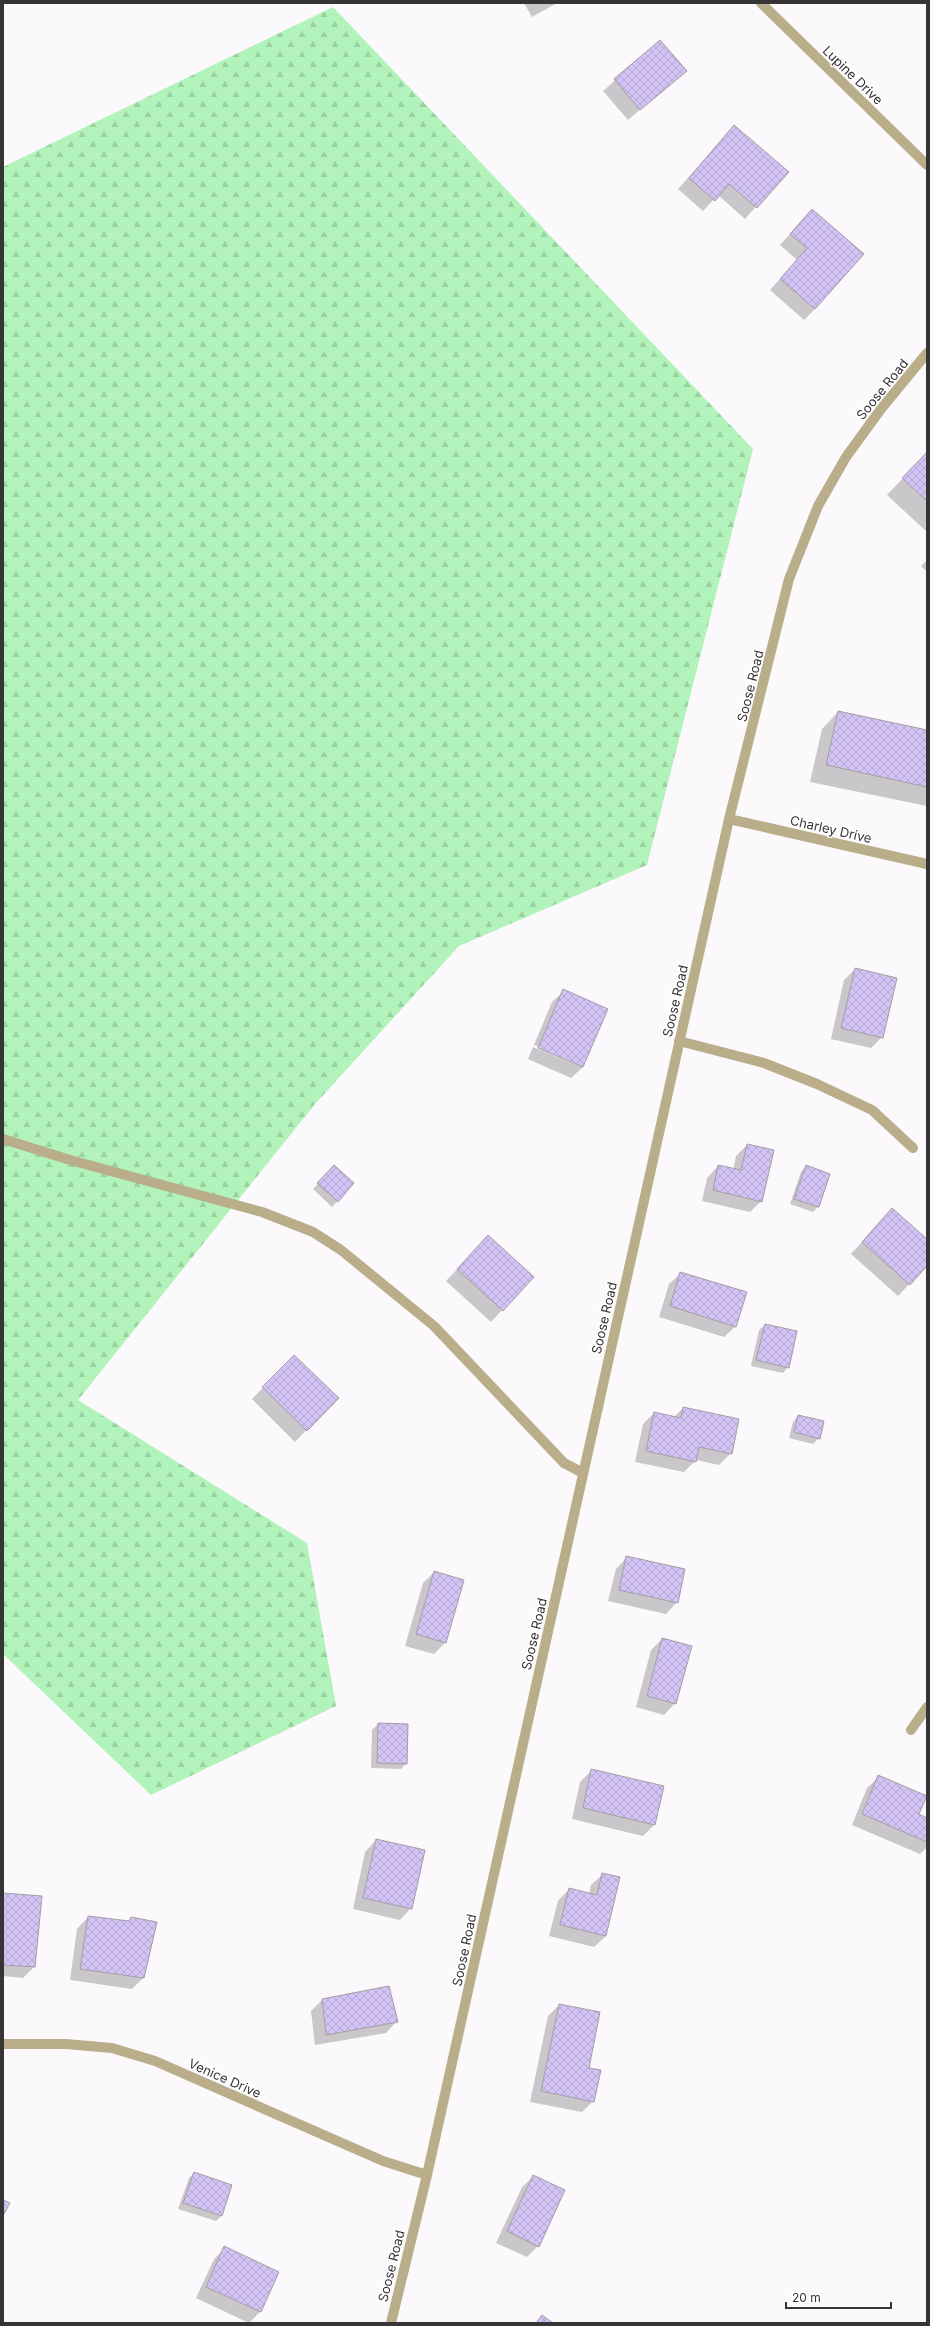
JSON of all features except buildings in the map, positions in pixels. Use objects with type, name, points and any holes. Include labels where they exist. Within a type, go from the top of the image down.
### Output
[{"type":"street","name":"Lupine Drive","points":[[761,3],[927,166]]},
{"type":"street","name":"Soose Road","points":[[391,2323],[427,2175],[729,819],[789,580],[818,506],[850,451],[881,409],[927,353]]},
{"type":"street","name":"Charley Drive","points":[[729,819],[927,864]]},
{"type":"street","points":[[679,1041],[764,1063],[817,1084],[872,1110],[913,1148]]},
{"type":"street","points":[[3,1139],[70,1160],[262,1212],[313,1232],[341,1250],[434,1326],[564,1463],[583,1473]]},
{"type":"street","points":[[911,1730],[927,1707]]},
{"type":"street","name":"Venice Drive","points":[[3,2044],[73,2044],[112,2048],[148,2059],[384,2161],[427,2175]]},
{"type":"green space","points":[[333,7],[753,449],[647,865],[459,946],[315,1104],[78,1400],[307,1543],[336,1706],[151,1795],[3,1654],[3,167]]}]
